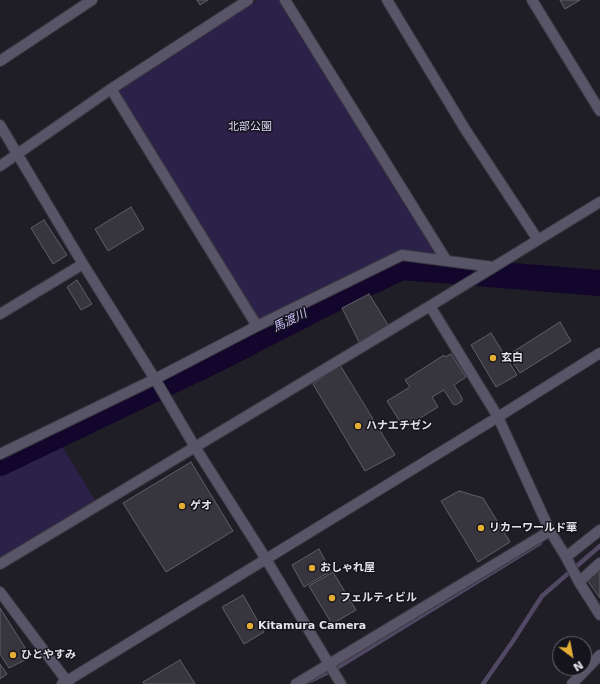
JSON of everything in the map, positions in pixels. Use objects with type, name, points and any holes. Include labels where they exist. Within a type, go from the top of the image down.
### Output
[{"type":"street","points":[[0,61],[92,0]]},
{"type":"street","points":[[0,166],[111,90],[248,0]]},
{"type":"street","points":[[285,0],[446,260]]},
{"type":"street","points":[[387,0],[465,129],[538,240]]},
{"type":"street","points":[[532,0],[600,111]]},
{"type":"street","points":[[111,90],[257,326]]},
{"type":"street","points":[[0,125],[83,264],[266,559],[341,684]]},
{"type":"street","points":[[0,564],[430,306],[600,202]]},
{"type":"street","points":[[0,454],[155,379],[257,326],[402,255],[493,267]]},
{"type":"street","points":[[0,314],[83,264]]},
{"type":"street","points":[[430,306],[498,417],[550,531],[600,615]]},
{"type":"street","points":[[0,592],[66,683],[600,353]]},
{"type":"street","points":[[566,557],[600,530]]},
{"type":"street","points":[[296,684],[550,531]]},
{"type":"street","points":[[579,582],[600,563]]},
{"type":"street","points":[[572,684],[600,655]]},
{"type":"green space","name":"北部公園","points":[[258,0],[285,0],[444,259],[401,254],[258,323],[115,92]]},
{"type":"green space","points":[[58,440],[97,503],[0,564],[0,466]]},
{"type":"building","points":[[197,0],[208,0],[200,5]]},
{"type":"building","points":[[560,0],[580,0],[565,9]]},
{"type":"building","points":[[131,207],[144,229],[108,251],[95,229]]},
{"type":"building","points":[[44,220],[67,255],[53,264],[31,228]]},
{"type":"building","points":[[77,280],[92,304],[81,310],[67,287]]},
{"type":"building","points":[[369,294],[388,325],[359,342],[342,308]]},
{"type":"building","points":[[560,322],[571,341],[520,373],[508,355]]},
{"type":"building","points":[[491,333],[517,375],[496,387],[471,345]]},
{"type":"building","points":[[451,354],[466,377],[454,385],[462,398],[462,401],[456,405],[453,404],[444,390],[432,397],[438,407],[404,428],[387,401],[410,387],[405,380],[444,355],[445,357]]},
{"type":"building","points":[[340,365],[395,455],[365,471],[313,384]]},
{"type":"building","points":[[191,462],[233,531],[166,572],[123,503]]},
{"type":"building","points":[[459,491],[483,498],[510,542],[478,562],[441,501]]},
{"type":"building","name":"おしゃれ屋","points":[[319,549],[331,571],[304,587],[292,565]]},
{"type":"building","points":[[600,570],[600,598],[587,580]]},
{"type":"building","name":"フェルティビル","points":[[333,572],[356,610],[332,624],[309,586]]},
{"type":"building","points":[[243,595],[264,632],[244,644],[222,607]]},
{"type":"building","points":[[0,608],[31,657],[9,668],[0,654]]},
{"type":"building","points":[[180,660],[195,684],[144,684],[143,682]]},
{"type":"building","points":[[0,664],[7,674],[0,679]]},
{"type":"waterway","name":"馬渡川","points":[[0,463],[219,358],[338,297],[402,267],[600,283]]},
{"type":"waterway","points":[[310,681],[335,669],[540,543]]},
{"type":"waterway","points":[[483,684],[542,596],[600,546]]},
{"type":"place","name":"玄白","points":[[493,358]]},
{"type":"place","name":"ハナエチゼン","points":[[358,426]]},
{"type":"place","name":"ゲオ","points":[[182,506]]},
{"type":"place","name":"リカーワールド華","points":[[481,528]]},
{"type":"place","name":"おしゃれ屋","points":[[312,568]]},
{"type":"place","name":"フェルティビル","points":[[332,598]]},
{"type":"place","name":"Kitamura Camera","points":[[250,626]]},
{"type":"place","name":"ひとやすみ","points":[[13,655]]}]
